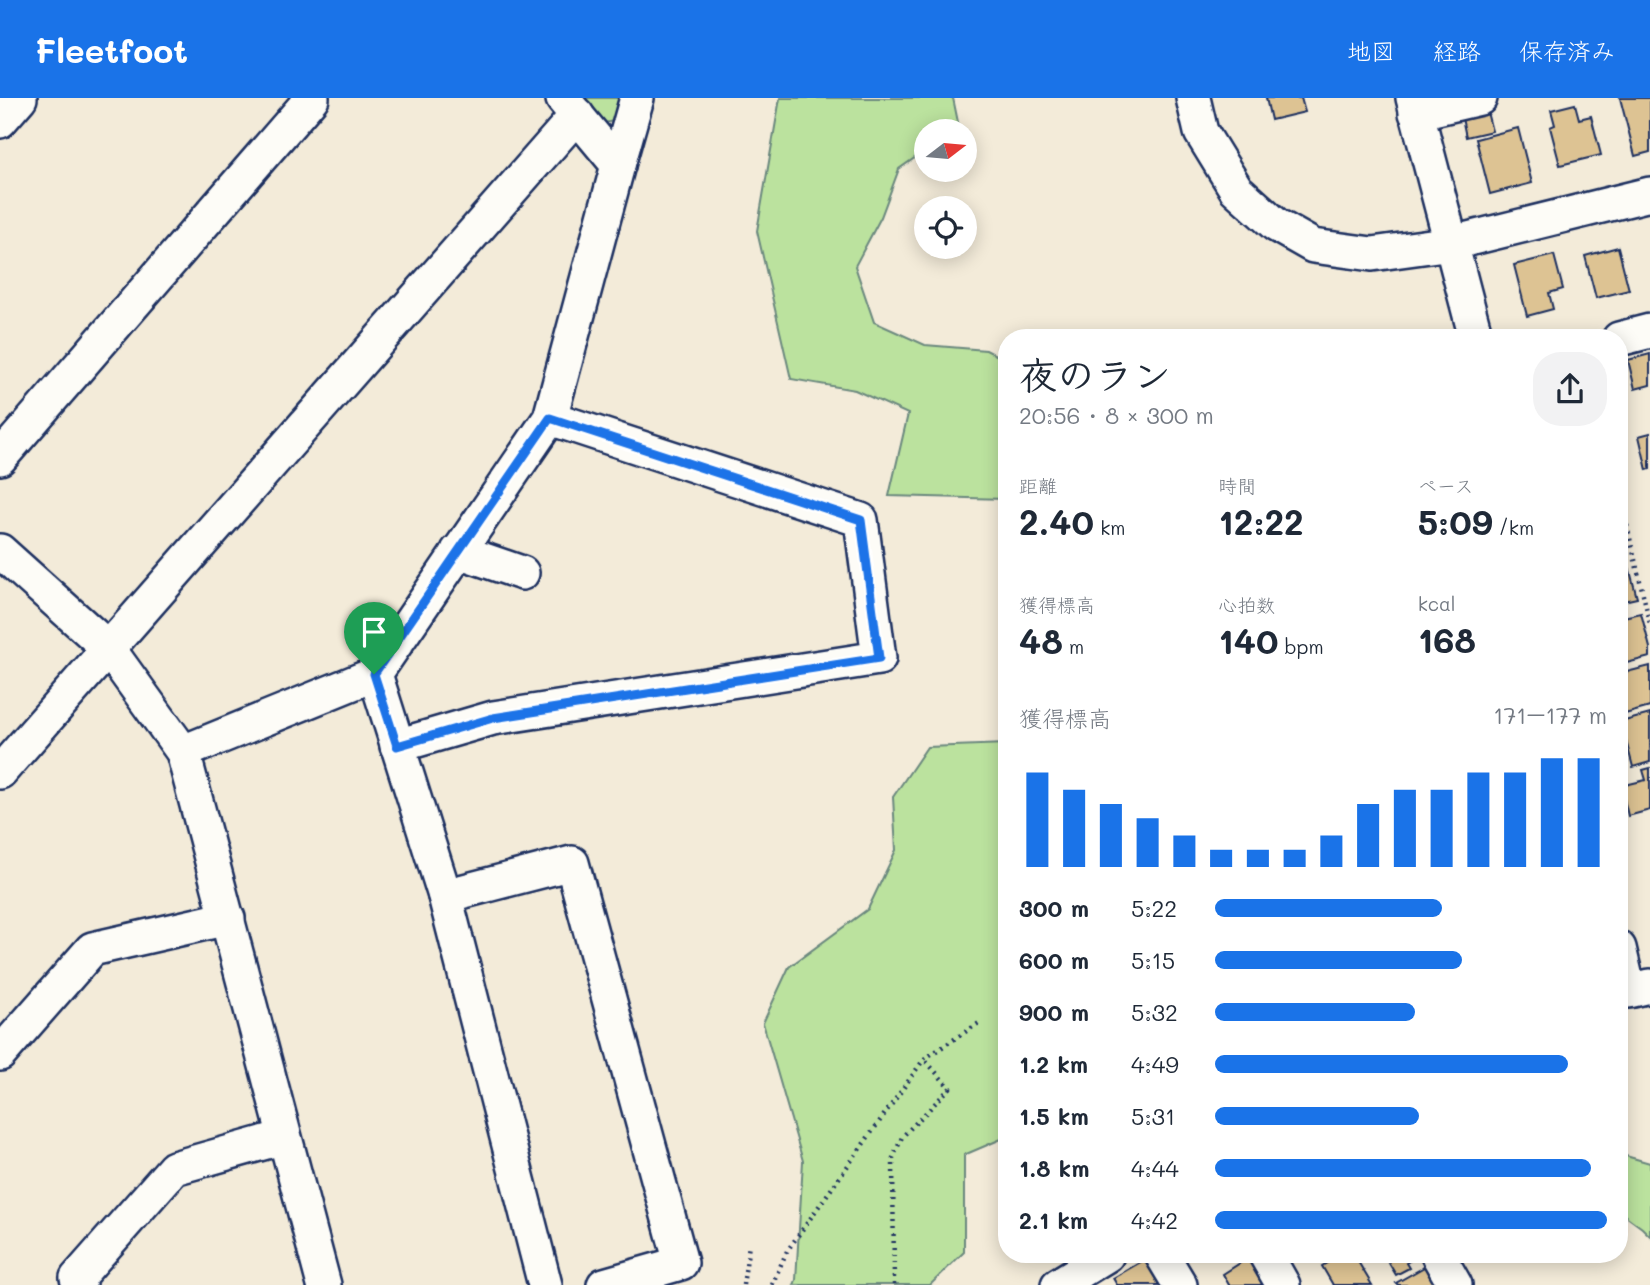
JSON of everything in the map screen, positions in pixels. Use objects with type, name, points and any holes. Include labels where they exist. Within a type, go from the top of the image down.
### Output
[{"type":"street","points":[[0,121],[20,98]]},
{"type":"street","points":[[0,458],[312,98]]},
{"type":"street","points":[[183,752],[374,674],[550,418],[637,98]]},
{"type":"street","points":[[1192,98],[1201,132],[1236,189],[1276,225],[1313,246],[1372,254],[1452,243],[1650,194]]},
{"type":"street","points":[[1474,329],[1414,105],[1480,98]]},
{"type":"street","points":[[0,772],[570,106],[618,165]]},
{"type":"street","points":[[1628,337],[1650,331]]},
{"type":"street","points":[[397,746],[493,718],[879,658],[861,520],[550,418]]},
{"type":"street","points":[[0,551],[108,648],[183,752],[324,1285]]},
{"type":"street","points":[[458,551],[522,573]]},
{"type":"street","points":[[374,674],[444,896],[545,1285]]},
{"type":"street","points":[[444,896],[572,863],[681,1263],[604,1285]]},
{"type":"street","points":[[0,1054],[92,949],[228,918]]},
{"type":"street","points":[[1628,987],[1629,991],[1650,986]]},
{"type":"street","points":[[79,1285],[77,1278],[174,1168],[284,1138]]},
{"type":"street","points":[[1058,1285],[1094,1263]]},
{"type":"street","points":[[1167,1263],[1180,1285]]},
{"type":"street","points":[[1271,1263],[1283,1285]]},
{"type":"street","points":[[1443,1263],[1455,1285]]},
{"type":"path","points":[[1628,530],[1650,624]]},
{"type":"path","points":[[772,1285],[787,1251],[923,1059],[979,1023]]},
{"type":"path","points":[[894,1285],[893,1158],[902,1137],[950,1088],[923,1059]]},
{"type":"path","points":[[743,1285],[749,1245]]},
{"type":"green space","points":[[572,98],[630,98],[623,119],[595,125]]},
{"type":"green space","points":[[780,98],[953,98],[957,119],[914,119],[914,158],[899,169],[881,217],[855,266],[874,322],[925,345],[986,350],[998,356],[998,499],[889,496],[908,414],[855,390],[791,379],[757,231]]},
{"type":"green space","points":[[998,744],[998,1140],[964,1155],[964,1252],[930,1285],[794,1285],[803,1161],[763,1023],[789,967],[868,909],[896,850],[893,797],[927,747]]},
{"type":"green space","points":[[1628,1157],[1650,1163],[1650,1236],[1628,1218]]},
{"type":"building","points":[[1266,98],[1301,98],[1305,112],[1271,120]]},
{"type":"building","points":[[1620,98],[1650,98],[1650,152],[1635,156]]},
{"type":"building","points":[[1575,104],[1579,119],[1591,116],[1601,155],[1560,165],[1550,127],[1555,125],[1551,110]]},
{"type":"building","points":[[1487,112],[1492,131],[1466,137],[1462,118]]},
{"type":"building","points":[[1518,128],[1532,183],[1490,194],[1476,139]]},
{"type":"building","points":[[1618,247],[1629,290],[1596,298],[1585,256]]},
{"type":"building","points":[[1554,255],[1563,289],[1549,293],[1553,309],[1527,316],[1514,265]]},
{"type":"building","points":[[1650,354],[1650,385],[1635,389],[1628,360]]},
{"type":"building","points":[[1650,433],[1650,469],[1647,470],[1639,436]]},
{"type":"building","points":[[1628,563],[1637,598],[1628,600]]},
{"type":"building","points":[[1641,613],[1650,657],[1628,663],[1628,616]]},
{"type":"building","points":[[1650,666],[1650,707],[1628,713],[1628,672]]},
{"type":"building","points":[[1650,714],[1650,762],[1633,767],[1628,748],[1628,720]]},
{"type":"building","points":[[1650,768],[1650,810],[1628,816],[1628,784],[1646,780],[1643,770]]},
{"type":"building","points":[[1139,1263],[1148,1263],[1166,1285],[1117,1285],[1113,1278]]},
{"type":"building","points":[[1240,1263],[1251,1263],[1264,1285],[1229,1285],[1223,1274]]},
{"type":"building","points":[[1327,1263],[1359,1263],[1372,1285],[1333,1285],[1322,1266]]},
{"type":"building","points":[[1389,1263],[1406,1263],[1409,1268],[1396,1275]]},
{"type":"building","points":[[1426,1266],[1437,1285],[1396,1283]]},
{"type":"route","points":[[550,418],[861,520],[879,658],[493,718],[397,746],[374,674],[550,418]]}]
